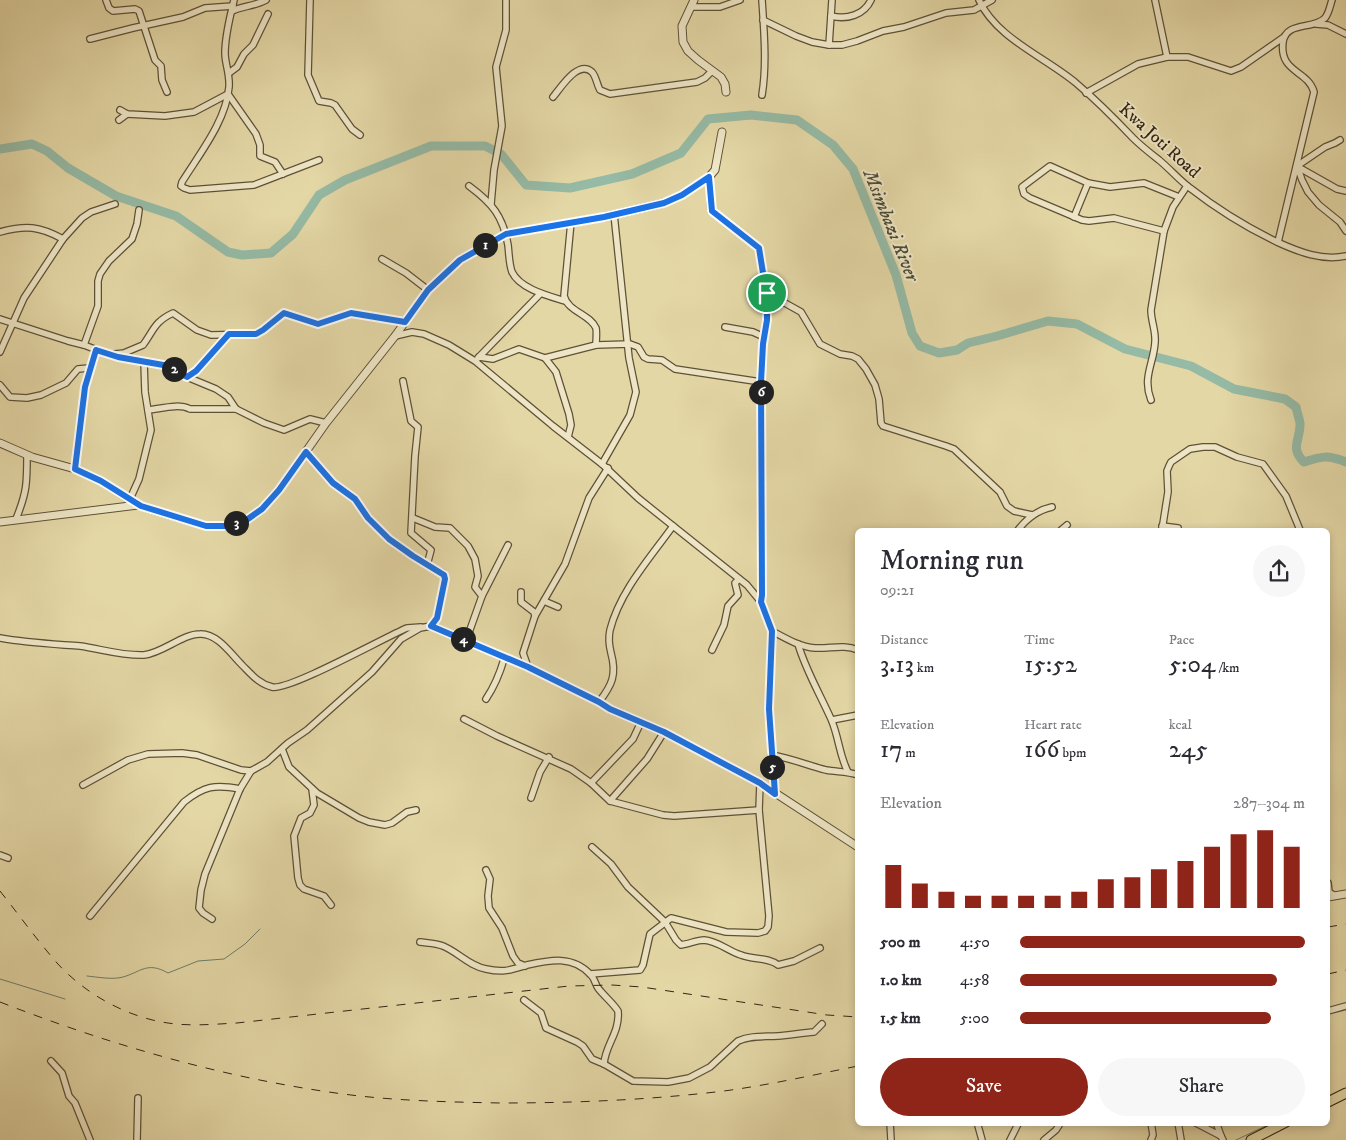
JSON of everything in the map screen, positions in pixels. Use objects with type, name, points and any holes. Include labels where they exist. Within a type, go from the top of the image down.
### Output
[{"type":"main road","points":[[1330,1101],[1346,1093]]},
{"type":"main road","points":[[1251,1140],[1278,1126]]},
{"type":"street","points":[[106,0],[113,11],[138,10],[155,60],[161,66],[162,80],[167,92]]},
{"type":"street","points":[[90,39],[183,17],[205,8],[233,6],[238,8],[256,5],[266,0]]},
{"type":"street","points":[[310,0],[309,78],[319,101],[335,105],[352,129],[360,135]]},
{"type":"street","points":[[491,204],[494,170],[502,126],[496,67],[506,30],[506,0]]},
{"type":"street","points":[[726,92],[725,84],[721,77],[688,50],[683,42],[682,26],[692,3],[720,7],[740,0]]},
{"type":"street","points":[[762,0],[765,75],[762,95]]},
{"type":"street","points":[[829,45],[832,0]]},
{"type":"street","points":[[831,16],[843,17],[860,13],[871,0]]},
{"type":"street","name":"Kwa Joti Road","points":[[979,0],[982,7],[998,26],[1076,83],[1187,186],[1221,211],[1253,230],[1313,256],[1334,258],[1346,256]]},
{"type":"street","points":[[763,20],[796,36],[829,45],[851,43],[883,31],[904,27],[946,13],[968,12],[982,7],[992,0]]},
{"type":"street","points":[[1155,0],[1167,57]]},
{"type":"street","points":[[1086,93],[1138,64],[1167,57],[1188,57],[1231,71],[1241,67],[1292,30],[1320,22],[1327,15],[1332,0]]},
{"type":"street","points":[[233,6],[225,52],[229,73],[228,94],[220,118],[182,182],[182,187],[190,190],[248,186],[319,160]]},
{"type":"street","points":[[229,73],[237,67],[244,54],[253,45],[268,14]]},
{"type":"street","points":[[1312,24],[1328,25],[1346,34]]},
{"type":"street","points":[[1278,242],[1314,92],[1310,84],[1285,61],[1284,37]]},
{"type":"street","points":[[553,98],[573,73],[582,70],[593,73],[600,90],[610,94],[697,82],[708,76],[712,71]]},
{"type":"street","points":[[120,110],[127,114],[168,116],[191,113],[228,94]]},
{"type":"street","points":[[228,94],[256,134],[260,145],[260,156],[275,162],[283,174]]},
{"type":"street","points":[[119,120],[127,114]]},
{"type":"street","points":[[0,443],[27,455],[75,469],[101,481],[138,505],[206,526],[224,526],[245,521],[270,501],[326,423],[395,336],[428,290],[460,260],[506,234],[664,203],[682,195],[709,177],[715,170],[722,132]]},
{"type":"street","points":[[1297,166],[1325,147],[1340,140]]},
{"type":"street","points":[[1164,231],[1117,219],[1087,221],[1074,217],[1030,198],[1024,194],[1022,187],[1050,166],[1088,183],[1110,187],[1144,183],[1179,197]]},
{"type":"street","points":[[1297,166],[1337,189],[1346,191]]},
{"type":"street","points":[[1297,166],[1308,192],[1319,205],[1340,222],[1346,231]]},
{"type":"street","points":[[709,177],[712,211],[759,248],[767,293],[767,320],[761,382],[761,602]]},
{"type":"street","points":[[1074,217],[1088,183]]},
{"type":"street","points":[[469,186],[491,204],[498,215],[506,234],[512,272],[517,278],[540,294],[565,300],[593,324],[596,333],[596,345]]},
{"type":"street","points":[[1151,400],[1147,390],[1149,366],[1155,344],[1151,316],[1164,231],[1173,207],[1187,186]]},
{"type":"street","points":[[0,352],[29,290],[63,239],[82,218],[91,212],[115,204]]},
{"type":"street","points":[[84,345],[98,306],[98,281],[100,274],[109,260],[132,239],[139,210]]},
{"type":"street","points":[[602,464],[630,415],[636,396],[627,344],[614,214]]},
{"type":"street","points":[[565,300],[564,291],[571,222]]},
{"type":"street","points":[[0,232],[16,228],[38,228],[63,239]]},
{"type":"street","points":[[382,259],[406,273],[428,290]]},
{"type":"street","points":[[767,293],[801,312],[820,344],[840,354],[858,359],[875,385],[883,426],[954,449],[1000,492],[1007,506],[1014,511],[1032,515]]},
{"type":"street","points":[[477,359],[540,294]]},
{"type":"street","points":[[110,355],[124,353],[143,345],[157,324],[173,313],[188,325],[207,334],[256,334],[284,313],[318,324],[351,313],[405,322]]},
{"type":"street","points":[[0,319],[110,355],[169,366],[187,377],[216,389],[228,398],[236,409]]},
{"type":"street","points":[[724,327],[753,332],[764,337]]},
{"type":"street","points":[[395,336],[412,332],[424,334],[477,359],[568,437],[608,468],[638,498],[739,579],[761,602],[772,631],[769,709],[775,794]]},
{"type":"street","points":[[187,377],[196,371],[229,334]]},
{"type":"street","points":[[545,358],[596,345],[627,344],[636,346],[644,357],[662,360],[675,369],[761,382]]},
{"type":"street","points":[[477,359],[493,359],[519,349],[545,358],[556,372],[571,420],[571,430],[568,437]]},
{"type":"street","points":[[75,469],[85,387],[89,368],[96,350]]},
{"type":"street","points":[[130,499],[139,479],[150,436],[151,426],[145,392],[144,362]]},
{"type":"street","points":[[0,385],[10,397],[35,397],[66,383],[76,370],[89,368]]},
{"type":"street","points":[[403,381],[411,421],[418,427],[413,518],[410,528],[411,533],[431,550],[427,565]]},
{"type":"street","points":[[148,410],[172,407],[236,409],[264,423],[284,430],[310,419],[317,419],[326,423]]},
{"type":"street","points":[[1178,528],[1162,528],[1168,492],[1167,471],[1171,462],[1190,449],[1203,447],[1215,447],[1237,457],[1263,464],[1286,496],[1299,528]]},
{"type":"street","points":[[212,918],[203,913],[199,908],[201,890],[223,829],[240,789],[251,771],[267,762],[307,730],[372,672],[401,639],[428,626],[437,618],[445,578],[443,573],[413,556],[384,534],[368,518],[355,499],[333,483],[306,452]]},
{"type":"street","points":[[16,520],[25,498],[27,487],[27,455]]},
{"type":"street","points":[[528,667],[523,653],[536,616],[565,564],[589,498],[608,468]]},
{"type":"street","points":[[0,522],[138,505]]},
{"type":"street","points":[[1020,528],[1032,515],[1052,507]]},
{"type":"street","points":[[413,518],[435,527],[450,528],[468,546],[475,559],[478,576],[475,587],[482,596]]},
{"type":"street","points":[[1064,528],[1068,525]]},
{"type":"street","points":[[599,702],[610,688],[613,679],[613,663],[608,641],[621,602],[673,526]]},
{"type":"street","points":[[466,641],[472,629],[482,596],[508,545]]},
{"type":"street","points":[[712,650],[724,625],[728,606],[738,595],[735,583],[739,579]]},
{"type":"street","points":[[521,592],[521,602],[534,612],[536,616]]},
{"type":"street","points":[[544,602],[558,607]]},
{"type":"street","points":[[0,638],[25,643],[80,646],[132,655],[146,655],[199,633],[208,635],[220,643],[261,682],[274,687],[299,680],[407,628],[428,626],[528,667],[610,709],[664,732],[760,783],[855,845]]},
{"type":"street","points":[[772,631],[798,644],[814,648],[843,647],[855,649]]},
{"type":"street","points":[[798,644],[804,663],[832,720],[843,762],[848,772]]},
{"type":"street","points":[[486,699],[495,685],[504,659],[501,655]]},
{"type":"street","points":[[832,720],[855,715]]},
{"type":"street","points":[[464,719],[510,742],[571,768],[610,801],[663,815],[759,810]]},
{"type":"street","points":[[591,783],[633,738],[641,722]]},
{"type":"street","points":[[610,801],[647,759],[664,732]]},
{"type":"street","points":[[282,749],[289,767],[311,787],[322,796],[359,818],[379,824],[392,822],[407,812],[416,810]]},
{"type":"street","points":[[83,785],[122,763],[148,754],[166,752],[197,755],[242,770],[251,771]]},
{"type":"street","points":[[771,755],[824,769],[855,774]]},
{"type":"street","points":[[531,798],[540,772],[549,758]]},
{"type":"street","points":[[590,974],[640,970],[643,965],[648,937],[652,931],[668,919],[674,918],[726,932],[758,933],[765,931],[768,927],[769,916],[759,810],[760,783]]},
{"type":"street","points":[[90,916],[122,875],[161,832],[176,810],[192,795],[212,786],[240,789]]},
{"type":"street","points":[[311,787],[314,805],[310,813],[301,818],[294,836],[298,878],[300,885],[304,889],[324,896],[331,904]]},
{"type":"street","points":[[592,847],[611,864],[628,887],[665,922],[681,945],[706,940],[721,945],[742,956],[773,960],[778,965],[794,961],[820,948]]},
{"type":"street","points":[[0,855],[8,858]]},
{"type":"street","points":[[486,870],[490,879],[489,908],[502,928],[513,956],[518,963],[525,966]]},
{"type":"street","points":[[1330,894],[1346,894]]},
{"type":"street","points":[[420,942],[442,946],[468,962],[487,970],[511,971],[553,960],[568,960],[590,974],[596,985],[618,1011],[616,1031],[605,1056],[604,1064]]},
{"type":"street","points":[[524,1000],[541,1013],[546,1028],[578,1042],[583,1046],[589,1057],[633,1081],[668,1082],[689,1078],[710,1067],[738,1040],[764,1035],[776,1036],[814,1032],[822,1024]]},
{"type":"street","points":[[1330,1010],[1346,1006]]},
{"type":"street","points":[[51,1061],[62,1073],[69,1096],[75,1103],[90,1140]]},
{"type":"street","points":[[137,1140],[138,1098]]},
{"type":"street","points":[[890,1126],[891,1140]]},
{"type":"street","points":[[978,1126],[982,1140]]},
{"type":"street","points":[[1011,1140],[1017,1126]]},
{"type":"street","points":[[1044,1140],[1059,1126]]},
{"type":"street","points":[[1152,1126],[1152,1140]]},
{"type":"street","points":[[1179,1126],[1181,1140]]},
{"type":"street","points":[[1201,1126],[1222,1138]]},
{"type":"street","points":[[1218,1126],[1222,1138]]},
{"type":"waterway","name":"Msimbazi River","points":[[0,149],[32,144],[47,151],[68,168],[116,196],[176,216],[228,252],[242,255],[271,253],[293,234],[319,195],[345,180],[431,146],[485,146],[501,154],[526,185],[570,188],[632,174],[681,153],[708,119],[751,115],[797,120],[833,145],[853,169],[896,275],[912,333],[920,346],[939,353],[957,350],[968,343],[1048,321],[1077,324],[1125,349],[1191,366],[1234,389],[1285,399],[1296,407],[1300,423],[1296,448],[1304,462],[1325,457],[1346,462]]},
{"type":"waterway","points":[[87,976],[119,978],[149,968],[155,968],[168,973],[198,961],[224,959],[245,944],[260,929]]},
{"type":"waterway","points":[[0,979],[65,999]]},
{"type":"waterway","points":[[1236,1140],[1266,1126]]},
{"type":"railway","points":[[0,891],[57,963],[82,986],[96,996],[127,1012],[159,1022],[192,1025],[237,1023],[569,986],[612,985],[642,987],[827,1015],[855,1017]]},
{"type":"railway","points":[[1330,927],[1346,924]]},
{"type":"railway","points":[[1330,974],[1346,970]]},
{"type":"railway","points":[[0,1002],[129,1047],[217,1071],[306,1089],[388,1099],[500,1103],[640,1099],[741,1089],[855,1067]]},
{"type":"route","points":[[709,177],[710,208],[712,211],[759,248],[767,293],[767,320],[763,344],[761,382],[761,602],[772,631],[769,709],[775,794],[760,783],[664,732],[610,709],[528,667],[431,626],[437,618],[445,579],[443,573],[432,568],[389,539],[368,518],[359,503],[351,495],[339,489],[306,452],[279,490],[262,509],[245,521],[224,526],[206,526],[138,505],[101,481],[75,469],[85,387],[89,368],[96,350],[118,357],[169,366],[187,377],[196,371],[229,334],[256,334],[284,313],[314,324],[321,324],[351,313],[405,322],[438,279],[460,260],[506,234],[604,217],[664,203],[682,195],[709,177]]}]
